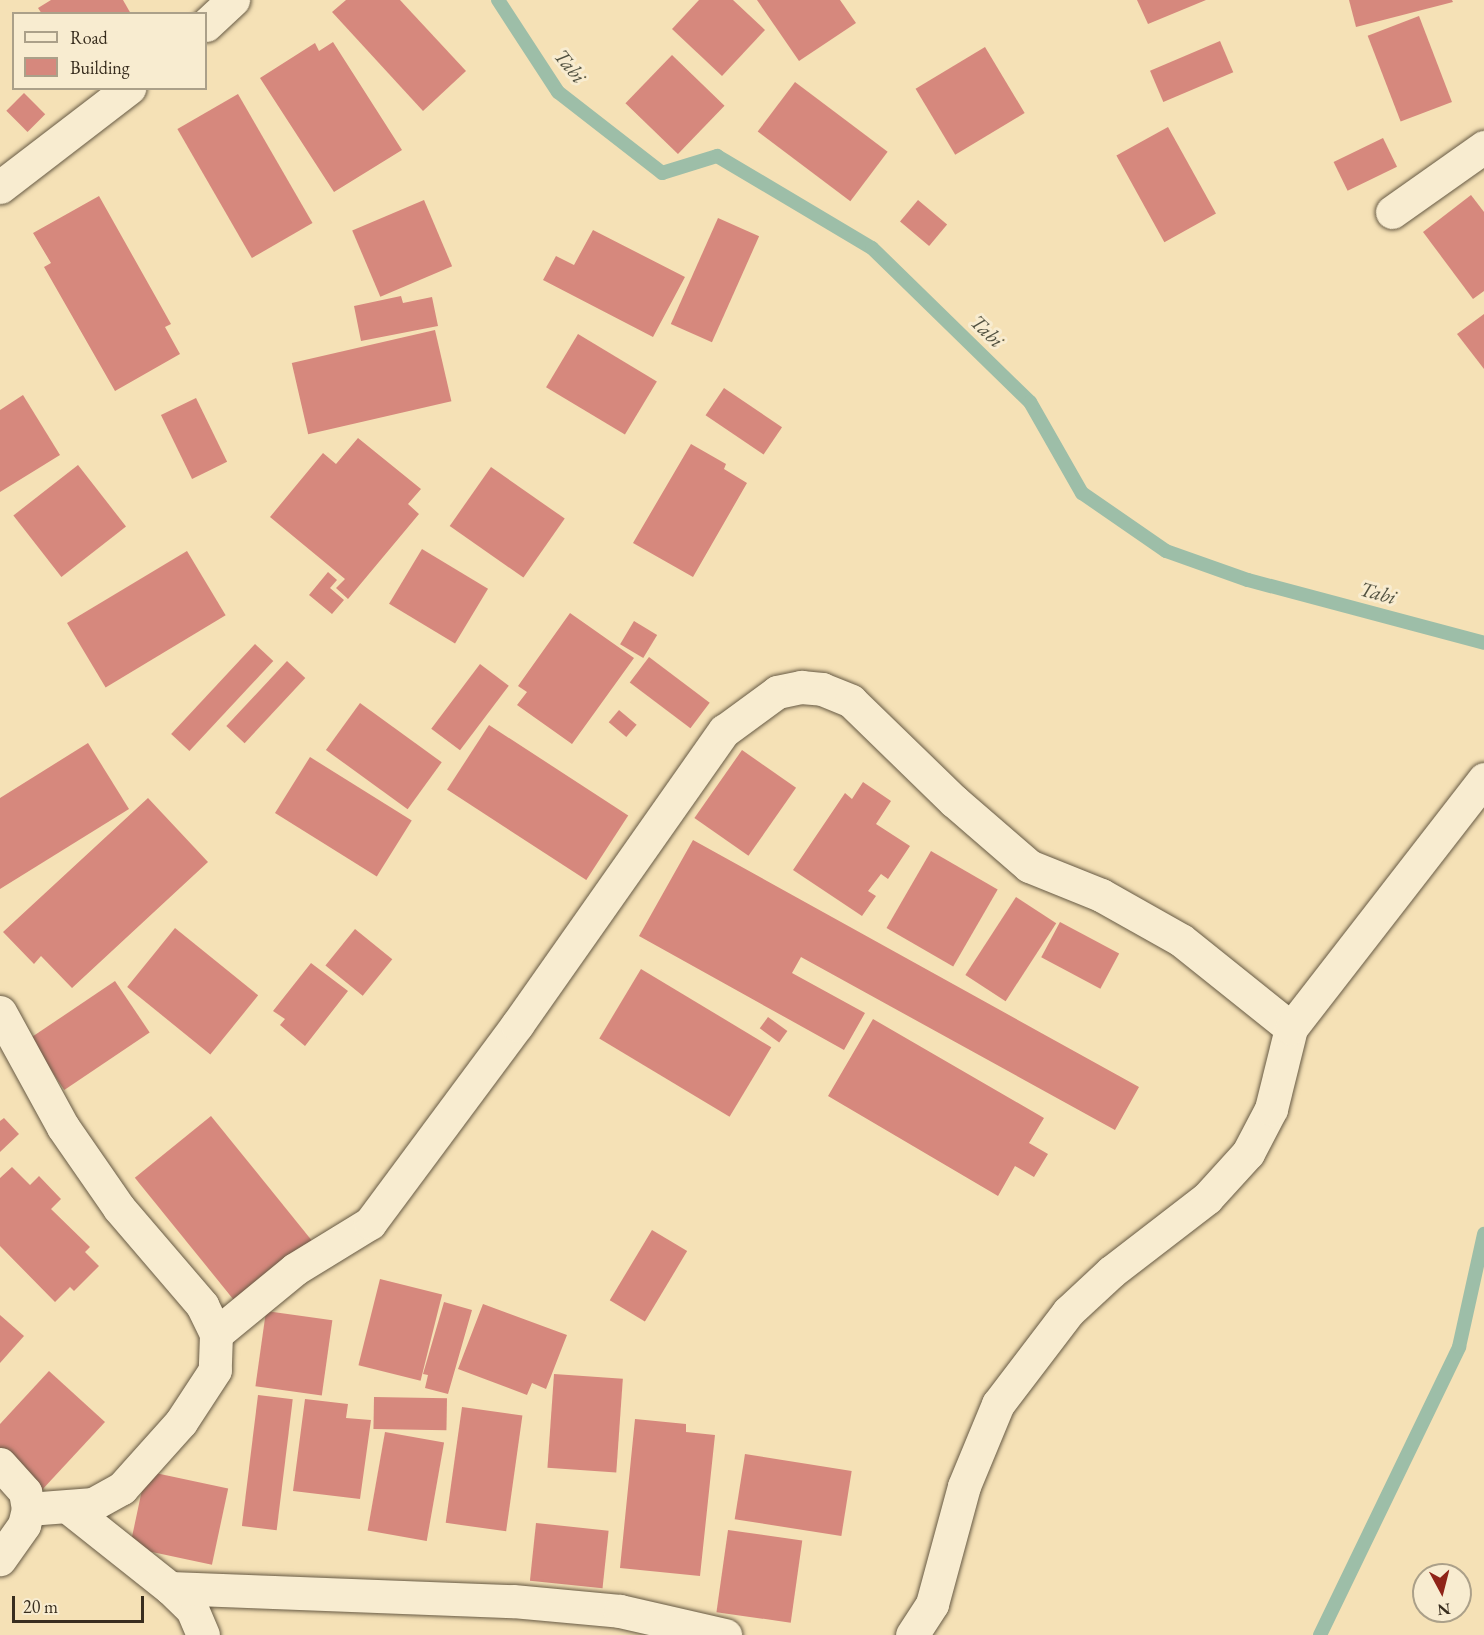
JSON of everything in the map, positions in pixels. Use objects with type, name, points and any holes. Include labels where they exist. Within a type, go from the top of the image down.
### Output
[{"type":"street","points":[[207,24],[233,0]]},
{"type":"street","points":[[0,187],[126,90]]},
{"type":"street","points":[[1392,212],[1484,147]]},
{"type":"street","points":[[216,1334],[295,1269],[370,1223],[517,1025],[724,731],[777,692],[801,687],[822,689],[851,701],[954,801],[1029,866],[1101,895],[1181,939],[1291,1028]]},
{"type":"street","points":[[912,1635],[932,1604],[964,1486],[998,1404],[1068,1312],[1111,1272],[1207,1198],[1248,1153],[1271,1109],[1291,1028],[1484,778]]},
{"type":"street","points":[[0,1012],[63,1126],[119,1208],[202,1305],[216,1334],[215,1370],[181,1422],[122,1488],[93,1504],[68,1508],[28,1509]]},
{"type":"street","points":[[0,1464],[25,1492],[28,1509],[24,1525],[0,1559]]},
{"type":"street","points":[[68,1508],[170,1588],[192,1609],[203,1635]]},
{"type":"street","points":[[170,1588],[513,1601],[620,1611],[725,1635]]},
{"type":"building","points":[[51,0],[123,0],[130,12],[41,12],[38,8]]},
{"type":"building","points":[[346,0],[400,0],[466,71],[423,111],[332,12]]},
{"type":"building","points":[[699,0],[733,0],[765,30],[722,76],[672,29]]},
{"type":"building","points":[[757,0],[840,0],[856,23],[799,61]]},
{"type":"building","points":[[1137,0],[1206,0],[1148,24]]},
{"type":"building","points":[[1349,0],[1452,0],[1453,2],[1356,27]]},
{"type":"building","points":[[1419,16],[1452,102],[1401,122],[1368,36]]},
{"type":"building","points":[[1220,41],[1233,72],[1163,102],[1150,71]]},
{"type":"building","points":[[333,42],[402,150],[334,192],[260,78],[315,43],[319,51]]},
{"type":"building","points":[[985,47],[1025,113],[955,155],[916,89]]},
{"type":"building","points":[[672,55],[725,106],[678,154],[625,103]]},
{"type":"building","points":[[795,82],[888,152],[850,201],[758,132]]},
{"type":"building","points":[[24,93],[45,114],[28,132],[6,111]]},
{"type":"building","points":[[238,94],[313,223],[252,258],[177,129]]},
{"type":"building","points":[[1168,127],[1216,214],[1164,242],[1116,156]]},
{"type":"building","points":[[1383,138],[1397,167],[1348,191],[1334,162]]},
{"type":"building","points":[[1471,195],[1484,212],[1484,291],[1473,299],[1423,232]]},
{"type":"building","points":[[99,196],[171,324],[165,327],[180,354],[115,391],[44,267],[51,263],[33,233]]},
{"type":"building","points":[[424,200],[452,266],[380,297],[352,230]]},
{"type":"building","points":[[918,200],[947,224],[929,246],[900,221]]},
{"type":"building","points":[[718,218],[759,236],[712,342],[671,324]]},
{"type":"building","points":[[593,230],[685,277],[653,337],[543,280],[556,256],[574,265]]},
{"type":"building","points":[[401,296],[403,303],[432,297],[438,326],[361,341],[354,306]]},
{"type":"building","points":[[1484,314],[1484,369],[1457,334]]},
{"type":"building","points":[[435,330],[451,401],[308,434],[292,363]]},
{"type":"building","points":[[578,334],[657,381],[625,435],[546,387]]},
{"type":"building","points":[[724,388],[782,427],[764,455],[706,415]]},
{"type":"building","points":[[23,395],[60,455],[0,492],[0,410]]},
{"type":"building","points":[[196,398],[227,462],[192,479],[161,415]]},
{"type":"building","points":[[358,438],[421,489],[408,504],[419,514],[348,599],[336,588],[345,579],[270,517],[323,453],[336,464]]},
{"type":"building","points":[[691,444],[726,464],[724,469],[747,483],[693,577],[633,543]]},
{"type":"building","points":[[78,465],[126,526],[61,577],[13,515]]},
{"type":"building","points":[[491,467],[565,519],[523,578],[450,526]]},
{"type":"building","points":[[422,549],[488,589],[455,644],[389,604]]},
{"type":"building","points":[[187,551],[226,615],[106,687],[67,623]]},
{"type":"building","points":[[328,572],[337,580],[330,588],[344,600],[332,614],[309,595]]},
{"type":"building","points":[[570,613],[634,658],[572,744],[517,705],[527,692],[518,686]]},
{"type":"building","points":[[634,621],[657,635],[643,658],[620,644]]},
{"type":"building","points":[[255,644],[273,661],[189,751],[171,734]]},
{"type":"building","points":[[649,657],[710,703],[690,728],[630,683]]},
{"type":"building","points":[[287,661],[305,678],[245,743],[226,726]]},
{"type":"building","points":[[480,664],[509,686],[460,750],[431,729]]},
{"type":"building","points":[[360,703],[442,762],[408,809],[326,750]]},
{"type":"building","points":[[619,710],[637,725],[626,737],[609,722]]},
{"type":"building","points":[[489,725],[628,815],[586,880],[447,790]]},
{"type":"building","points":[[88,743],[129,809],[0,889],[0,798]]},
{"type":"building","points":[[742,750],[796,788],[748,856],[694,818]]},
{"type":"building","points":[[310,757],[412,821],[377,877],[275,813]]},
{"type":"building","points":[[863,782],[891,801],[876,824],[910,846],[888,879],[881,874],[868,891],[876,896],[862,916],[793,870],[845,793],[852,799]]},
{"type":"building","points":[[148,798],[208,862],[72,988],[41,956],[34,964],[3,932]]},
{"type":"building","points":[[693,840],[1139,1087],[1115,1130],[801,957],[792,973],[865,1013],[844,1050],[639,936]]},
{"type":"building","points":[[931,851],[998,890],[953,967],[886,928]]},
{"type":"building","points":[[1016,897],[1056,923],[1006,1001],[965,975]]},
{"type":"building","points":[[1060,922],[1119,953],[1100,989],[1041,957]]},
{"type":"building","points":[[175,928],[258,995],[210,1054],[127,987]]},
{"type":"building","points":[[355,929],[392,959],[363,996],[325,966]]},
{"type":"building","points":[[311,963],[348,991],[305,1046],[280,1025],[285,1019],[273,1011]]},
{"type":"building","points":[[641,969],[771,1047],[730,1117],[599,1038]]},
{"type":"building","points":[[115,981],[150,1032],[64,1090],[30,1039]]},
{"type":"building","points":[[768,1017],[787,1031],[779,1042],[760,1028]]},
{"type":"building","points":[[873,1019],[1044,1118],[1029,1143],[1048,1154],[1034,1177],[1015,1166],[998,1196],[828,1096]]},
{"type":"building","points":[[211,1116],[314,1243],[238,1305],[135,1178]]},
{"type":"building","points":[[4,1118],[19,1134],[0,1152],[0,1121]]},
{"type":"building","points":[[12,1167],[30,1185],[39,1176],[61,1199],[51,1209],[90,1247],[85,1252],[99,1266],[74,1291],[70,1287],[55,1302],[0,1246],[0,1178]]},
{"type":"building","points":[[652,1230],[687,1251],[645,1321],[610,1300]]},
{"type":"building","points":[[380,1279],[442,1294],[421,1381],[358,1365]]},
{"type":"building","points":[[444,1302],[472,1310],[448,1394],[425,1388],[428,1375],[423,1374]]},
{"type":"building","points":[[483,1304],[567,1335],[546,1389],[532,1383],[527,1395],[458,1369]]},
{"type":"building","points":[[266,1311],[332,1320],[322,1396],[255,1386]]},
{"type":"building","points":[[0,1315],[24,1336],[0,1363]]},
{"type":"building","points":[[49,1371],[105,1422],[41,1491],[0,1453],[0,1424]]},
{"type":"building","points":[[554,1374],[623,1379],[616,1473],[547,1468]]},
{"type":"building","points":[[258,1395],[293,1399],[277,1530],[242,1526]]},
{"type":"building","points":[[374,1397],[447,1398],[446,1430],[373,1429]]},
{"type":"building","points":[[305,1399],[348,1404],[346,1418],[371,1420],[360,1499],[293,1491]]},
{"type":"building","points":[[462,1407],[522,1415],[506,1531],[446,1523]]},
{"type":"building","points":[[635,1419],[686,1424],[686,1432],[715,1435],[700,1576],[620,1568]]},
{"type":"building","points":[[385,1432],[444,1442],[427,1541],[368,1530]]},
{"type":"building","points":[[745,1454],[852,1471],[841,1536],[735,1519]]},
{"type":"building","points":[[146,1471],[228,1488],[212,1565],[130,1547]]},
{"type":"building","points":[[536,1523],[609,1531],[603,1588],[530,1581]]},
{"type":"building","points":[[728,1530],[802,1540],[791,1623],[716,1612]]},
{"type":"waterway","name":"Tabi","points":[[498,0],[558,92],[662,173],[717,156],[872,248],[1030,402],[1082,493],[1166,551],[1248,580],[1484,643]]},
{"type":"waterway","points":[[1320,1635],[1459,1347],[1484,1234]]}]
